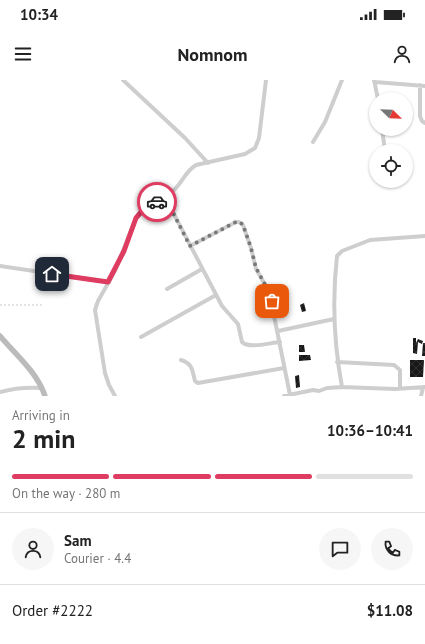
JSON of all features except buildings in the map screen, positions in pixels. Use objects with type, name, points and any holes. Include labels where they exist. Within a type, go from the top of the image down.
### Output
[{"type":"street","points":[[123,80],[185,138],[208,163]]},
{"type":"street","points":[[116,396],[106,379],[95,314],[96,306],[124,251],[136,218],[142,211],[176,189],[196,165],[245,154],[254,148],[259,138],[266,80]]},
{"type":"street","points":[[313,142],[325,122],[342,80]]},
{"type":"street","points":[[377,92],[375,81],[425,86]]},
{"type":"street","points":[[420,85],[420,116],[422,121],[425,123]]},
{"type":"street","points":[[165,197],[222,306],[238,324],[241,340],[244,344],[252,346],[280,342]]},
{"type":"street","points":[[190,246],[236,222],[240,222],[243,225],[256,268],[269,294],[278,330],[290,395]]},
{"type":"street","points":[[342,387],[335,346],[334,301],[337,256],[340,253],[363,242],[375,239],[425,236]]},
{"type":"street","points":[[0,266],[108,282]]},
{"type":"street","points":[[167,289],[202,269]]},
{"type":"street","points":[[141,337],[216,295]]},
{"type":"street","points":[[278,330],[334,319]]},
{"type":"street","points":[[0,336],[26,364],[46,396]]},
{"type":"street","points":[[181,360],[190,364],[193,369],[195,381],[198,383],[284,368]]},
{"type":"street","points":[[337,362],[394,365],[400,370],[400,389]]},
{"type":"street","points":[[284,396],[313,390],[319,394],[328,388],[342,387],[400,389],[424,388],[421,396]]},
{"type":"street","points":[[0,392],[17,388],[42,388]]},
{"type":"path","points":[[0,305],[42,305]]},
{"type":"way so far","points":[[157,202],[165,197],[190,246],[236,222],[240,222],[243,225],[258,273],[267,288],[272,301]]},
{"type":"route","points":[[52,274],[108,282],[124,251],[136,218],[142,211],[157,202]]}]
